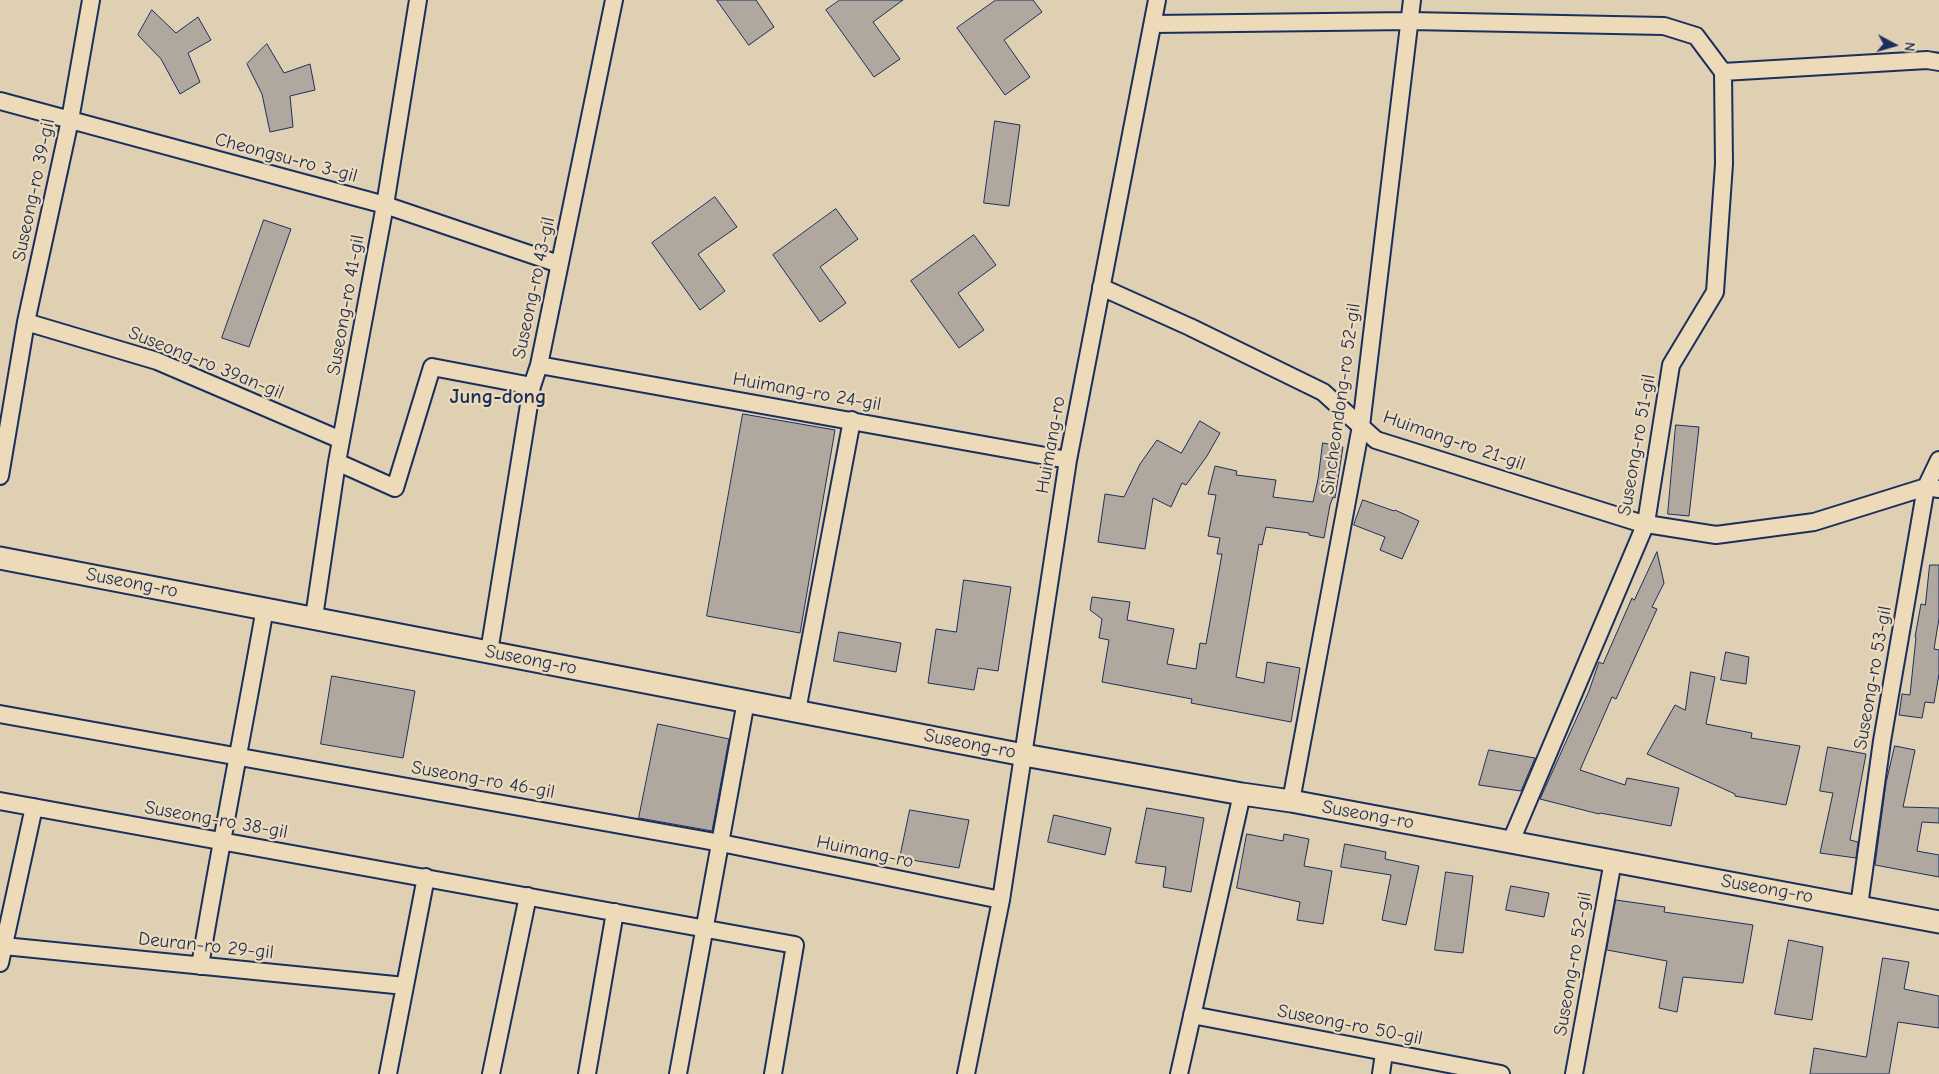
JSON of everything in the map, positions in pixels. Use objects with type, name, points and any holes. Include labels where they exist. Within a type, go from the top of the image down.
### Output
[{"type":"main road","name":"Suseong-ro","points":[[0,558],[1024,755],[1242,794],[1292,800],[1939,922]]},
{"type":"street","name":"Suseong-ro 39-gil","points":[[0,476],[26,322],[70,120],[91,0]]},
{"type":"street","name":"Suseong-ro 41-gil","points":[[314,618],[337,462],[384,205],[418,0]]},
{"type":"street","name":"Suseong-ro 43-gil","points":[[337,462],[395,488],[432,367],[532,386],[539,365],[614,0]]},
{"type":"street","name":"Huimang-ro","points":[[966,1074],[1001,900],[1068,460],[1157,0]]},
{"type":"street","name":"Sincheondong-ro 52-gil","points":[[1292,800],[1361,426],[1412,0]]},
{"type":"street","points":[[1152,24],[1410,21],[1664,26],[1696,36],[1723,72],[1927,60],[1939,62]]},
{"type":"street","name":"Suseong-ro 51-gil","points":[[1511,841],[1646,522],[1671,366],[1715,292],[1724,164],[1723,72]]},
{"type":"street","name":"Cheongsu-ro 3-gil","points":[[0,101],[384,205],[559,264]]},
{"type":"street","name":"Huimang-ro 21-gil","points":[[1101,287],[1190,327],[1323,392],[1376,440],[1630,520],[1716,535],[1814,522],[1933,488]]},
{"type":"street","name":"Suseong-ro 39an-gil","points":[[26,322],[157,361],[341,440]]},
{"type":"street","name":"Huimang-ro 24-gil","points":[[539,365],[1068,460]]},
{"type":"street","points":[[489,652],[532,386]]},
{"type":"street","points":[[797,711],[852,420]]},
{"type":"street","name":"Suseong-ro 53-gil","points":[[1859,906],[1882,741],[1939,460]]},
{"type":"street","points":[[200,966],[221,841],[239,756],[265,608]]},
{"type":"street","points":[[678,1074],[746,701]]},
{"type":"street","points":[[0,714],[239,756]]},
{"type":"street","name":"Suseong-ro 46-gil","points":[[239,756],[721,843]]},
{"type":"street","points":[[1179,1074],[1242,794]]},
{"type":"street","name":"Suseong-ro 38-gil","points":[[0,801],[704,928]]},
{"type":"street","points":[[0,963],[34,807]]},
{"type":"street","name":"Huimang-ro","points":[[721,843],[1001,900]]},
{"type":"street","name":"Suseong-ro 52-gil","points":[[1574,1074],[1613,860]]},
{"type":"street","points":[[388,1074],[426,878]]},
{"type":"street","points":[[492,1074],[528,896]]},
{"type":"street","points":[[587,1074],[615,912]]},
{"type":"street","points":[[704,928],[795,945],[773,1074]]},
{"type":"street","name":"Deuran-ro 29-gil","points":[[4,946],[405,986]]},
{"type":"street","name":"Suseong-ro 50-gil","points":[[1192,1015],[1501,1074]]},
{"type":"street","points":[[1380,1074],[1384,1053]]},
{"type":"building","points":[[717,0],[756,0],[774,27],[749,45]]},
{"type":"building","points":[[840,0],[903,0],[873,22],[900,59],[874,77],[826,10]]},
{"type":"building","points":[[996,0],[1033,0],[1042,12],[1004,40],[1030,77],[1005,95],[957,28]]},
{"type":"building","points":[[152,10],[176,33],[198,17],[211,40],[188,53],[200,82],[180,94],[161,59],[138,35]]},
{"type":"building","points":[[267,44],[284,73],[310,64],[315,90],[290,96],[293,127],[270,132],[262,94],[247,64]]},
{"type":"building","points":[[995,121],[1020,125],[1009,206],[984,203]]},
{"type":"building","points":[[715,197],[737,227],[698,254],[725,291],[700,310],[652,243]]},
{"type":"building","points":[[836,209],[858,239],[820,267],[846,303],[820,322],[773,255]]},
{"type":"building","points":[[264,220],[291,229],[249,347],[222,338]]},
{"type":"building","points":[[974,235],[996,265],[958,293],[984,330],[959,348],[911,281]]},
{"type":"building","points":[[743,414],[835,430],[800,633],[707,616]]},
{"type":"building","points":[[1200,421],[1220,433],[1207,456],[1186,485],[1182,483],[1171,507],[1153,498],[1145,549],[1098,542],[1105,494],[1124,497],[1140,464],[1157,440],[1181,453]]},
{"type":"building","points":[[1676,425],[1699,427],[1689,516],[1668,514]]},
{"type":"building","points":[[1323,443],[1343,447],[1335,498],[1333,497],[1330,505],[1324,538],[1309,535],[1309,533],[1266,527],[1262,545],[1259,544],[1236,677],[1264,683],[1267,662],[1300,668],[1291,722],[1191,703],[1192,699],[1102,682],[1109,640],[1099,638],[1102,619],[1090,610],[1092,597],[1130,602],[1127,620],[1174,629],[1167,664],[1196,669],[1200,643],[1206,644],[1222,554],[1217,554],[1220,538],[1208,536],[1216,495],[1208,494],[1215,466],[1237,471],[1236,475],[1276,480],[1273,497],[1313,502]]},
{"type":"building","points":[[1363,500],[1395,510],[1419,521],[1402,559],[1380,550],[1385,537],[1354,525]]},
{"type":"building","points":[[1657,552],[1664,583],[1652,607],[1657,609],[1616,699],[1612,697],[1580,770],[1625,785],[1627,778],[1679,788],[1671,826],[1599,814],[1540,799],[1589,691],[1599,662],[1603,664],[1632,598],[1634,600]]},
{"type":"building","points":[[1930,565],[1939,565],[1939,618],[1934,649],[1939,650],[1939,674],[1934,703],[1925,702],[1922,718],[1899,715],[1902,694],[1910,695],[1915,637],[1921,604],[1925,605]]},
{"type":"building","points":[[964,580],[1011,587],[998,671],[978,668],[974,690],[928,683],[936,629],[956,632]]},
{"type":"building","points":[[839,632],[901,643],[896,672],[834,661]]},
{"type":"building","points":[[1726,652],[1749,657],[1746,684],[1721,680]]},
{"type":"building","points":[[1691,672],[1715,677],[1706,724],[1752,733],[1751,738],[1800,746],[1786,805],[1735,796],[1735,794],[1647,754],[1675,705],[1685,710]]},
{"type":"building","points":[[332,676],[415,691],[403,758],[321,744]]},
{"type":"building","points":[[658,724],[729,739],[712,831],[639,818]]},
{"type":"building","points":[[1895,746],[1915,750],[1903,807],[1939,808],[1939,823],[1922,822],[1917,851],[1939,855],[1939,877],[1875,865],[1886,783]]},
{"type":"building","points":[[1828,747],[1866,754],[1850,840],[1858,842],[1856,858],[1820,853],[1833,793],[1820,791]]},
{"type":"building","points":[[1489,750],[1535,758],[1521,791],[1479,785]]},
{"type":"building","points":[[1147,808],[1204,818],[1191,892],[1163,887],[1166,867],[1136,863]]},
{"type":"building","points":[[910,810],[969,820],[959,868],[900,858]]},
{"type":"building","points":[[1054,815],[1111,828],[1105,855],[1048,842]]},
{"type":"building","points":[[1247,834],[1283,841],[1284,834],[1309,839],[1304,866],[1332,871],[1323,924],[1297,920],[1300,902],[1237,888]]},
{"type":"building","points":[[1345,844],[1386,852],[1385,859],[1419,866],[1406,925],[1382,920],[1391,875],[1341,867]]},
{"type":"building","points":[[1446,872],[1473,876],[1463,953],[1435,950]]},
{"type":"building","points":[[1511,886],[1549,893],[1544,917],[1506,910]]},
{"type":"building","points":[[1616,900],[1665,907],[1664,912],[1753,925],[1743,983],[1683,977],[1677,1012],[1659,1008],[1667,961],[1607,950]]},
{"type":"building","points":[[1789,940],[1823,947],[1812,1020],[1775,1014]]},
{"type":"building","points":[[1883,958],[1909,962],[1904,989],[1939,996],[1939,1028],[1898,1022],[1889,1074],[1810,1074],[1814,1048],[1866,1057]]},
{"type":"district","name":"Jung-dong","points":[[498,397]]}]
